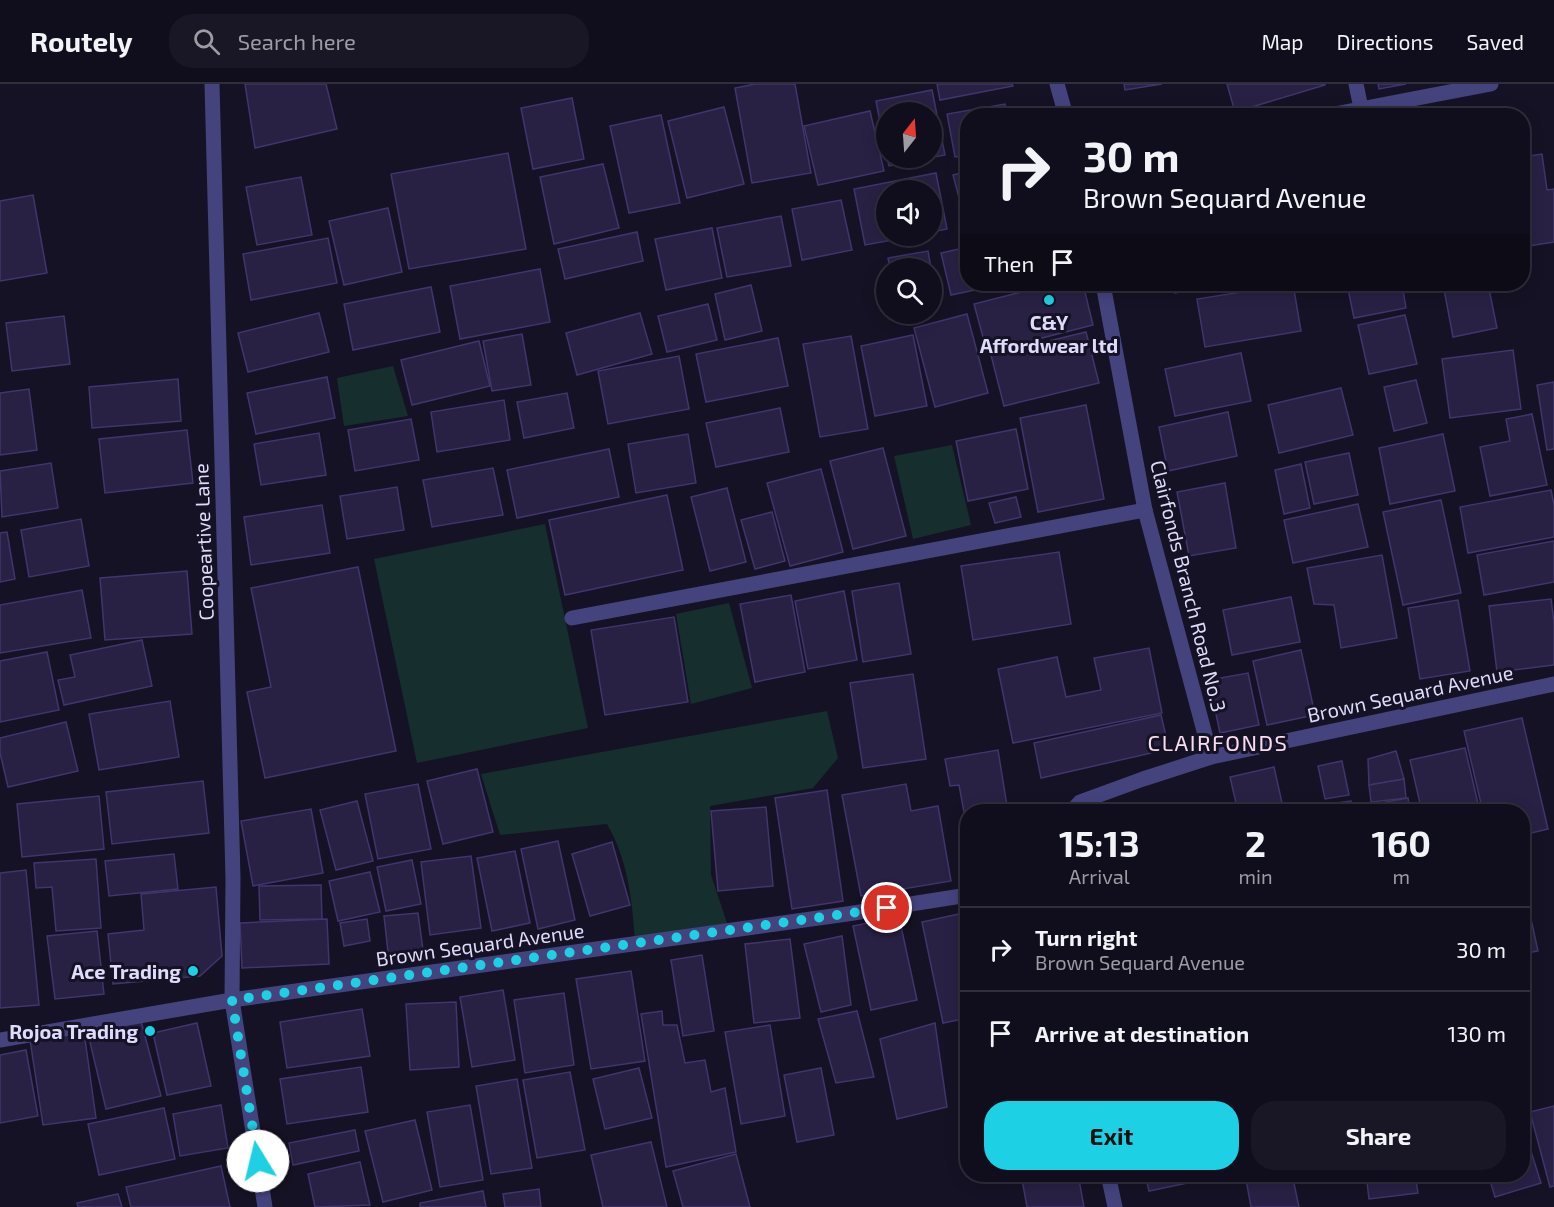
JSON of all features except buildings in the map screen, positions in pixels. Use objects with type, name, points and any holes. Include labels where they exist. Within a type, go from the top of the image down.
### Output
[{"type":"street","name":"Coopeartive Lane","points":[[212,84],[233,878],[232,1000],[265,1207]]},
{"type":"street","points":[[1057,84],[1064,108]]},
{"type":"street","points":[[1356,84],[1361,108],[1491,84]]},
{"type":"street","name":"Clairfonds Branch Road No.3","points":[[1104,291],[1145,510],[1211,757]]},
{"type":"street","points":[[572,618],[1145,510]]},
{"type":"street","name":"Brown Sequard Avenue","points":[[1078,804],[1143,778],[1211,757],[1554,684]]},
{"type":"street","name":"Brown Sequard Avenue","points":[[0,1040],[232,1000],[960,896]]},
{"type":"street","points":[[1110,1182],[1115,1207]]},
{"type":"green space","points":[[393,366],[408,416],[344,426],[337,378]]},
{"type":"green space","points":[[952,445],[971,525],[913,539],[894,456]]},
{"type":"green space","points":[[545,524],[588,728],[417,763],[374,559]]},
{"type":"green space","points":[[729,603],[752,688],[691,704],[676,614]]},
{"type":"green space","points":[[827,711],[838,758],[813,788],[710,806],[711,875],[728,926],[635,941],[624,866],[607,824],[500,835],[481,774]]},
{"type":"place","name":"C&Y Affordwear ltd","points":[[1049,300]]},
{"type":"place","name":"Ace Trading","points":[[193,971]]},
{"type":"place","name":"Rojoa Trading","points":[[150,1031]]},
{"type":"district","name":"CLAIRFONDS","points":[[1218,742]]},
{"type":"route","points":[[258,1161],[232,1000],[887,908]]}]
